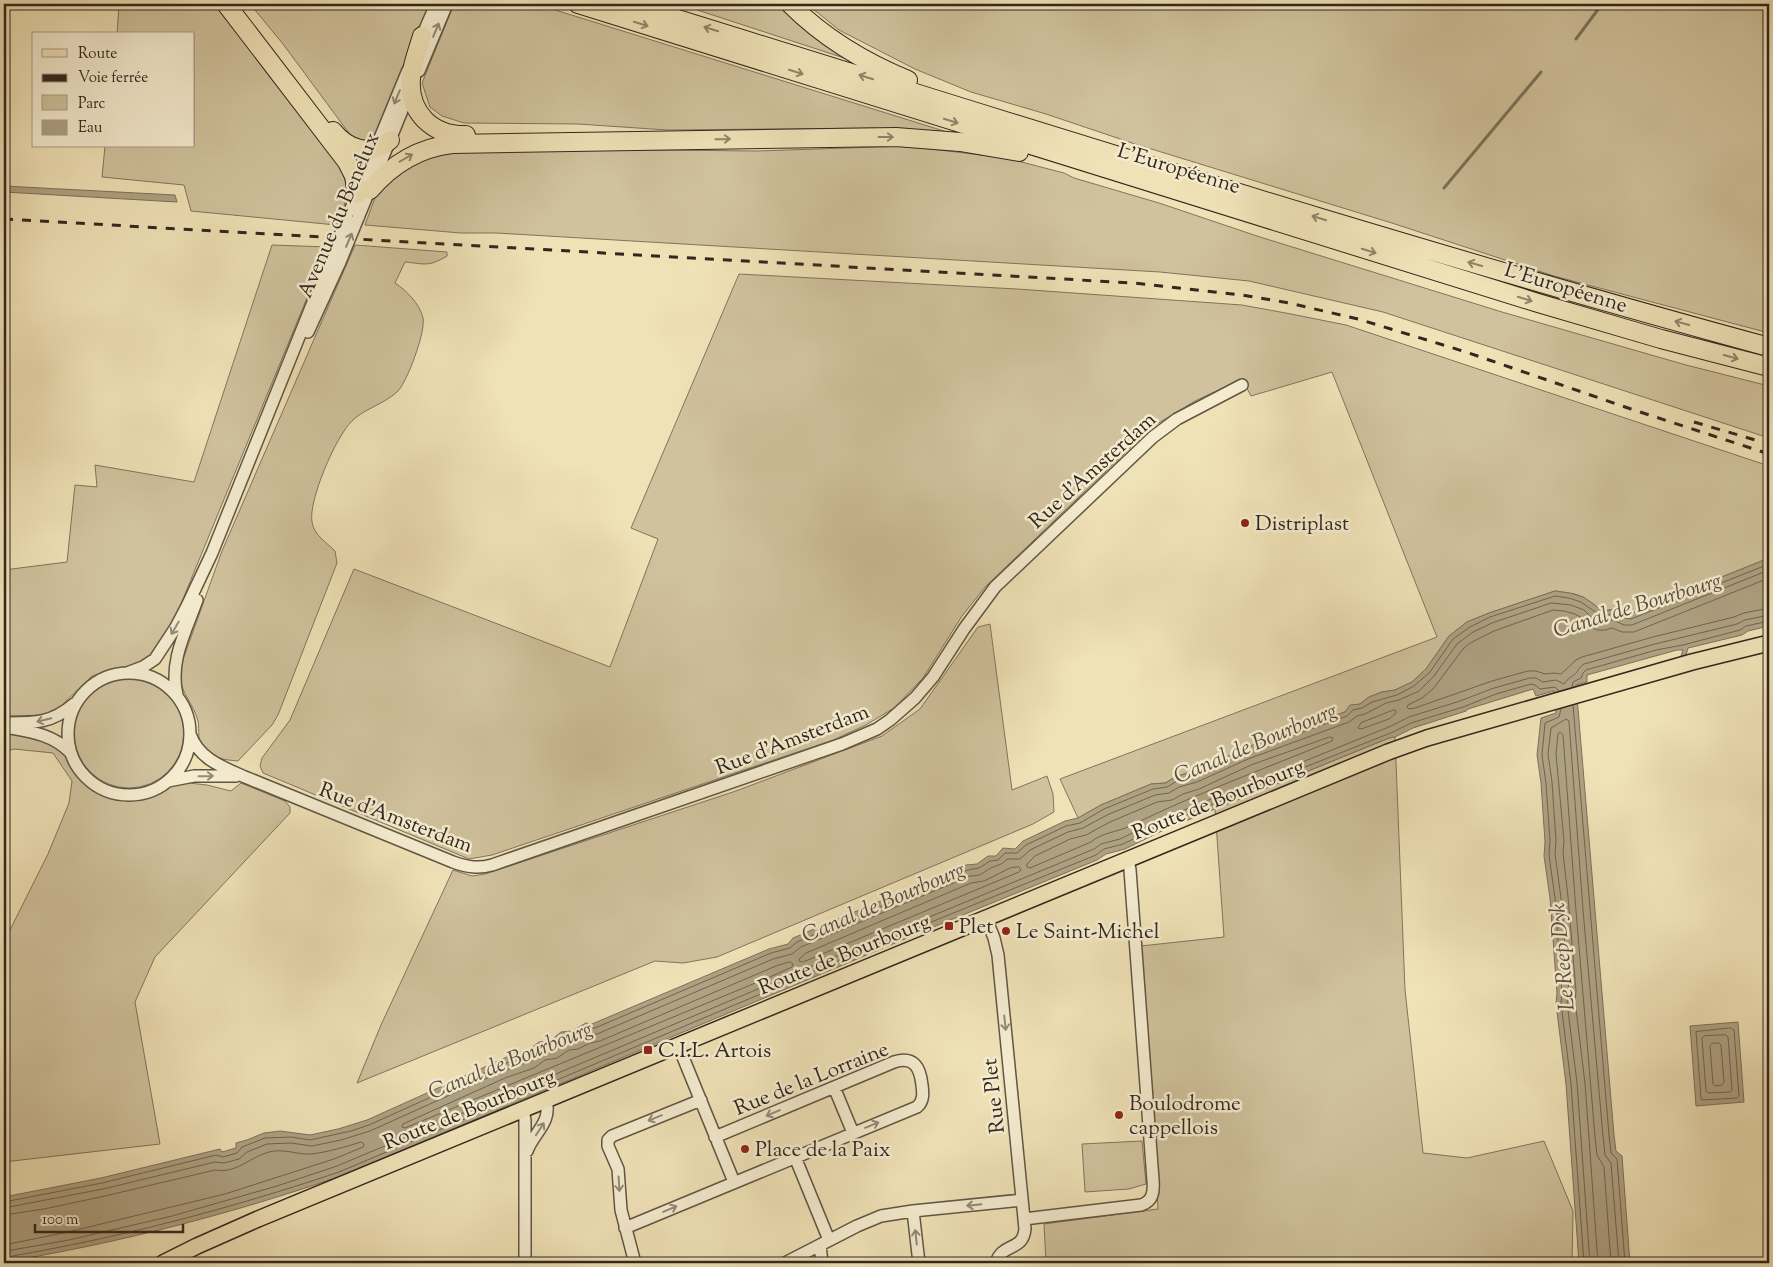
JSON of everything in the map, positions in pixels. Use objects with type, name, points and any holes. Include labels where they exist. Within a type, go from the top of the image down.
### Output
[{"type":"highway","points":[[226,4],[343,157],[363,192],[401,161],[420,151],[440,145],[467,143],[890,137],[939,140],[986,146],[1052,160],[1323,237]]},
{"type":"highway","points":[[236,4],[338,138],[356,149],[375,149],[390,140]]},
{"type":"highway","name":"L'Européenne","points":[[578,4],[1593,320],[1769,367]]},
{"type":"highway","name":"L'Européenne","points":[[628,4],[1230,190],[1582,296],[1769,347]]},
{"type":"highway","points":[[790,4],[816,27],[850,51],[878,67],[913,83],[1076,135],[1230,190]]},
{"type":"highway","points":[[422,36],[412,74],[411,89],[414,102],[421,118],[434,128],[449,134],[581,134],[691,140]]},
{"type":"main road","name":"Route de Bourbourg","points":[[1692,662],[1769,635]]},
{"type":"main road","name":"Route de Bourbourg","points":[[168,1262],[258,1219],[1408,744],[1692,662],[1769,642]]},
{"type":"street","name":"Avenue du Benelux","points":[[127,673],[147,665],[162,650],[183,614],[212,553],[353,218],[363,192],[375,149],[436,4]]},
{"type":"street","name":"Avenue du Benelux","points":[[363,192],[390,140],[447,4]]},
{"type":"street","name":"Rue d'Amsterdam","points":[[190,734],[197,748],[204,756],[212,762],[245,777],[453,862],[480,868],[492,865],[852,740],[877,729],[915,698],[934,677],[964,629],[995,587],[1128,460],[1171,423],[1242,385]]},
{"type":"street","name":"Avenue du Benelux","points":[[177,696],[174,676],[176,661],[212,553]]},
{"type":"street","points":[[4,724],[48,720],[63,712],[98,681],[110,676],[127,673],[144,674],[165,684],[177,696],[187,714],[190,734],[189,747],[185,760],[176,774],[157,788],[145,793],[128,796],[115,794],[99,788],[86,778],[77,767],[70,752],[68,726],[72,710],[78,699]]},
{"type":"street","points":[[4,727],[47,736],[57,740],[70,752]]},
{"type":"street","name":"Rue d'Amsterdam","points":[[168,781],[194,776],[245,777]]},
{"type":"street","points":[[1024,1219],[1141,1205],[1148,1202],[1152,1195],[1153,1171],[1128,859]]},
{"type":"street","name":"Rue Plet","points":[[986,918],[996,943],[1000,974],[1025,1232],[1022,1239],[1014,1246],[1004,1250],[996,1261]]},
{"type":"street","points":[[678,1045],[734,1182]]},
{"type":"street","name":"Rue de la Lorraine","points":[[716,1137],[894,1062],[905,1060],[914,1064],[920,1072],[922,1098],[920,1104],[915,1108],[853,1132]]},
{"type":"street","points":[[626,1228],[853,1132],[834,1087]]},
{"type":"street","points":[[525,1155],[546,1119],[548,1110],[546,1100]]},
{"type":"street","points":[[635,1263],[621,1210],[618,1169],[607,1142],[612,1136],[700,1100]]},
{"type":"street","points":[[523,1110],[525,1117],[524,1263]]},
{"type":"street","points":[[795,1156],[825,1243],[822,1263]]},
{"type":"street","points":[[785,1263],[875,1218],[913,1211],[1022,1200]]},
{"type":"street","points":[[913,1211],[918,1263]]},
{"type":"green space","points":[[119,4],[214,4],[340,167],[346,183],[346,196],[343,210],[336,225],[191,211],[184,185],[102,177],[105,148],[195,148],[195,32],[117,32]]},
{"type":"green space","points":[[250,4],[430,4],[374,138],[369,143],[354,140],[283,44]]},
{"type":"green space","points":[[454,4],[536,4],[960,136],[875,128],[667,130],[578,124],[464,123],[442,116],[430,107],[422,83]]},
{"type":"green space","points":[[679,4],[779,4],[818,38],[845,52],[844,58]]},
{"type":"green space","points":[[807,4],[1769,4],[1769,333],[1554,276],[1395,224],[971,92],[915,69],[839,30]]},
{"type":"green space","points":[[906,146],[1006,158],[1064,173],[1074,178],[1159,203],[1260,237],[1502,312],[1686,365],[1769,386],[1769,438],[1383,312],[1249,281],[1160,272],[496,233],[461,233],[365,225],[376,195],[388,178],[411,162],[440,152],[561,149],[758,151]]},
{"type":"green space","points":[[272,245],[328,247],[178,611],[159,646],[149,657],[132,665],[92,676],[50,715],[4,716],[4,570],[67,562],[75,485],[97,487],[95,465],[194,482]]},
{"type":"green space","points":[[355,245],[447,252],[447,256],[431,263],[405,262],[395,283],[412,298],[423,318],[422,334],[415,356],[406,378],[397,392],[356,417],[338,440],[331,454],[314,499],[312,522],[318,535],[335,551],[337,563],[278,715],[272,725],[238,761],[221,759],[209,753],[200,744],[198,721],[181,683],[181,665],[222,551]]},
{"type":"green space","points":[[739,274],[1017,289],[1242,305],[1346,325],[1769,466],[1769,558],[1630,614],[1613,610],[1602,612],[1583,597],[1555,591],[1489,613],[1467,622],[1449,636],[1426,669],[1412,682],[1395,690],[1369,697],[1360,704],[1348,708],[1345,712],[1242,749],[1230,756],[1219,758],[1206,766],[1201,766],[1165,783],[1151,784],[1101,805],[1078,818],[1060,779],[1437,637],[1332,372],[1251,396],[1242,379],[1195,401],[1152,427],[985,587],[962,616],[923,678],[894,708],[866,725],[833,740],[492,855],[469,859],[263,773],[260,766],[262,758],[290,720],[354,569],[610,667],[658,539],[631,528]]},
{"type":"green space","points":[[990,624],[1012,790],[1047,776],[1053,794],[1054,812],[1033,824],[717,957],[683,963],[655,961],[357,1083],[381,1025],[453,870],[472,876],[485,874],[736,791],[882,736],[920,709],[978,627]]},
{"type":"green space","points":[[129,678],[140,679],[150,683],[168,694],[179,712],[183,722],[183,744],[179,754],[168,772],[150,783],[140,787],[129,788],[118,787],[108,783],[90,772],[79,754],[75,744],[74,733],[75,722],[79,712],[90,694],[108,683],[118,679]]},
{"type":"green space","points":[[4,733],[47,738],[65,753],[71,767],[82,781],[96,792],[116,800],[132,801],[147,798],[180,782],[207,785],[231,791],[241,783],[285,801],[290,807],[290,813],[155,957],[135,1002],[160,1144],[4,1162],[4,942],[48,854],[69,803],[72,781],[53,753],[14,749],[4,752]]},
{"type":"green space","points":[[1395,737],[1405,990],[1423,1153],[1467,1158],[1544,1141],[1573,1211],[1572,1263],[1040,1263],[1046,1262],[1044,1224],[1158,1209],[1141,946],[1224,937],[1215,809]]},
{"type":"green space","points":[[1142,1141],[1146,1184],[1129,1189],[1085,1192],[1082,1144]]},
{"type":"water","points":[[4,186],[175,195],[177,202],[4,192]]},
{"type":"water","points":[[1769,558],[1769,626],[1748,631],[1742,635],[1688,648],[1686,655],[1681,656],[1683,650],[1677,650],[1587,675],[1587,682],[1576,685],[1614,1135],[1616,1151],[1622,1156],[1630,1263],[1579,1263],[1566,1084],[1556,1004],[1557,993],[1550,898],[1544,856],[1545,842],[1541,783],[1537,755],[1541,718],[1556,713],[1554,691],[1536,696],[1533,689],[1413,728],[1395,737],[1166,829],[1125,849],[1106,854],[1097,860],[341,1176],[258,1203],[174,1226],[90,1246],[4,1262],[4,1197],[101,1178],[220,1149],[222,1152],[236,1148],[236,1143],[264,1133],[280,1131],[310,1135],[367,1120],[518,1052],[527,1051],[539,1042],[550,1041],[561,1032],[572,1031],[586,1023],[592,1024],[769,949],[788,944],[793,938],[966,865],[977,864],[988,856],[996,856],[1003,848],[1015,849],[1023,841],[1151,784],[1166,783],[1175,777],[1201,766],[1206,766],[1219,758],[1230,756],[1242,749],[1345,712],[1350,705],[1360,704],[1369,697],[1395,690],[1412,682],[1426,669],[1449,636],[1467,622],[1489,613],[1555,591],[1583,597],[1602,612],[1615,609],[1630,614]]},
{"type":"water","points":[[1738,1022],[1744,1102],[1696,1106],[1690,1026]]},
{"type":"waterway","points":[[1576,39],[1602,4]]},
{"type":"waterway","points":[[1444,188],[1541,72]]},
{"type":"railway","points":[[4,219],[1133,283],[1242,295],[1289,303],[1358,319],[1466,352],[1769,454]]},
{"type":"railway","points":[[1694,422],[1769,444]]},
{"type":"place","name":"Distriplast","points":[[1245,523]]},
{"type":"place","name":"Plet","points":[[949,926]]},
{"type":"place","name":"Le Saint-Michel","points":[[1006,931]]},
{"type":"place","name":"C.I.L. Artois","points":[[648,1050]]},
{"type":"place","name":"Boulodrome cappellois","points":[[1119,1115]]},
{"type":"place","name":"Place de la Paix","points":[[745,1149]]},
{"type":"water label","name":"Canal de Bourbourg","points":[[1637,604]]},
{"type":"water label","name":"Canal de Bourbourg","points":[[1255,742]]},
{"type":"water label","name":"Canal de Bourbourg","points":[[883,901]]},
{"type":"water label","name":"Le Reep Dyk","points":[[1561,957]]},
{"type":"water label","name":"Canal de Bourbourg","points":[[510,1059]]}]
